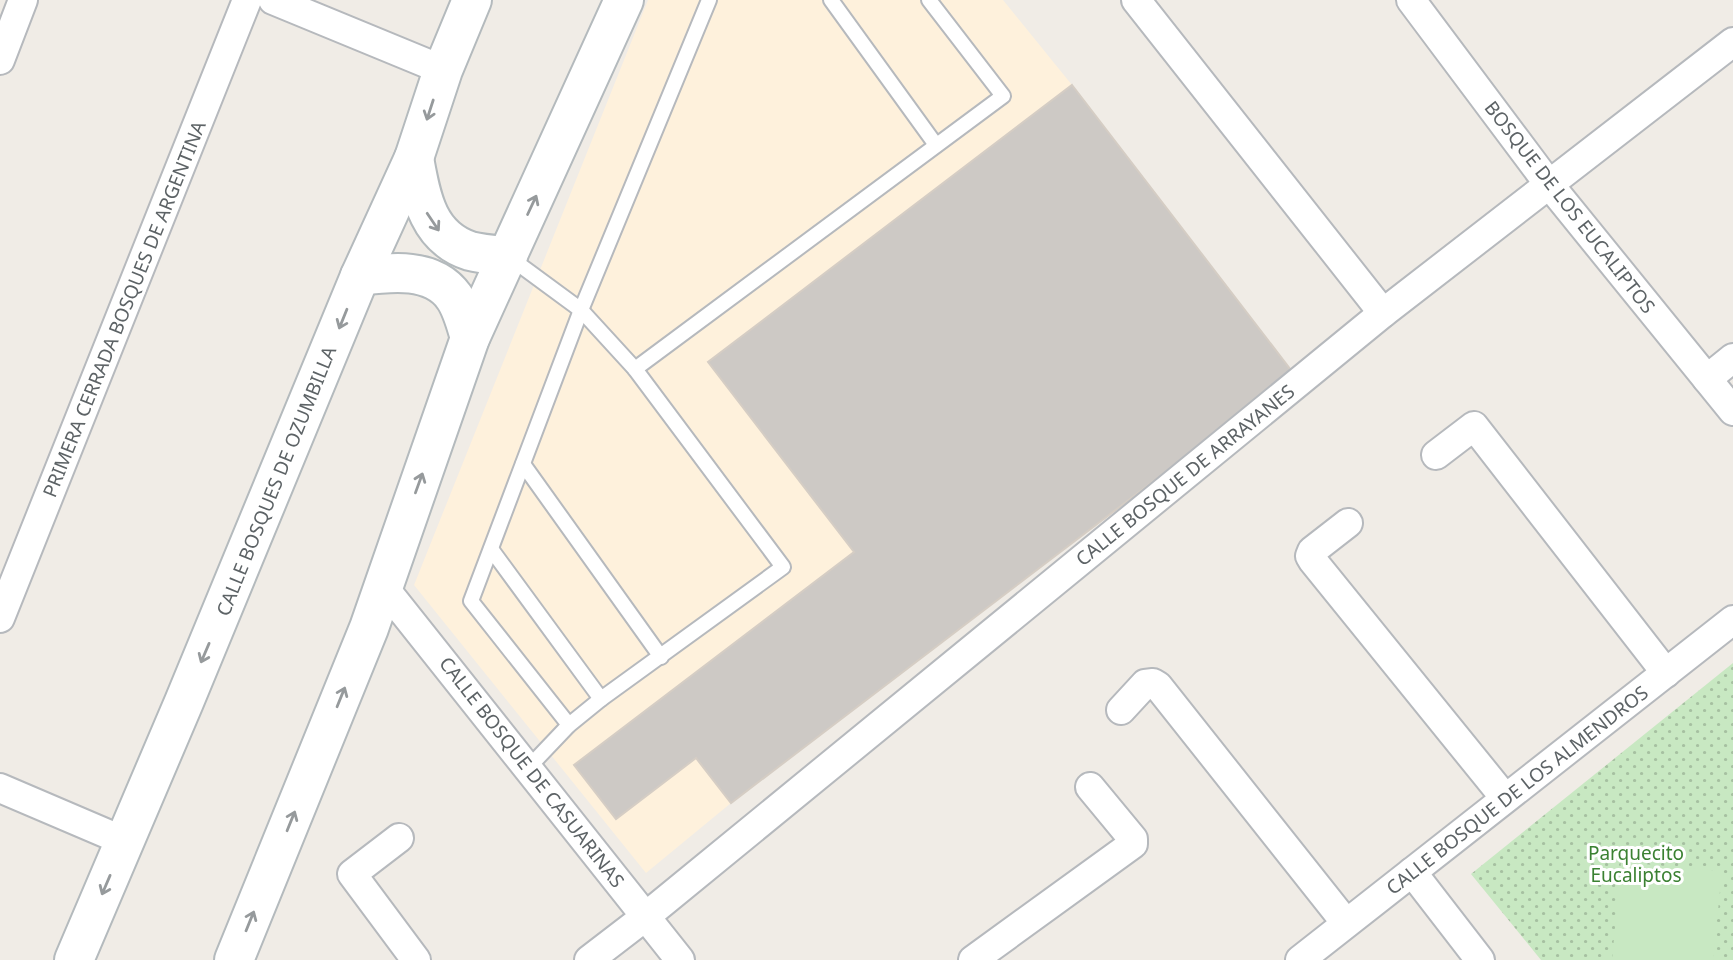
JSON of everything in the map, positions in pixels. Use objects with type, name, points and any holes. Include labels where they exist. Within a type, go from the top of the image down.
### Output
[{"type":"main road","name":"CALLE BOSQUES DE OZUMBILLA","points":[[74,960],[360,276],[414,158],[443,70],[472,0]]},
{"type":"main road","points":[[234,960],[369,628],[470,338],[624,0]]},
{"type":"main road","points":[[414,158],[428,215],[446,239],[470,251],[508,257]]},
{"type":"main road","points":[[360,276],[388,272],[414,273],[435,281],[453,296],[470,338]]},
{"type":"street","points":[[0,60],[23,0]]},
{"type":"street","name":"PRIMERA CERRADA BOSQUES DE ARGENTINA","points":[[0,618],[247,0]]},
{"type":"street","points":[[273,0],[443,70]]},
{"type":"street","points":[[1136,0],[1383,313]]},
{"type":"street","name":"BOSQUE DE LOS EUCALIPTOS","points":[[1418,3],[1548,183],[1733,411]]},
{"type":"street","name":"CALLE BOSQUE DE ARRAYANES","points":[[589,960],[1383,313],[1733,42]]},
{"type":"street","points":[[1707,379],[1733,358]]},
{"type":"street","points":[[1436,455],[1474,426],[1665,673]]},
{"type":"street","points":[[1348,523],[1312,551],[1310,556],[1505,798]]},
{"type":"street","name":"CALLE BOSQUE DE CASUARINAS","points":[[382,585],[680,960]]},
{"type":"street","name":"CALLE BOSQUE DE LOS ALMENDROS","points":[[1300,960],[1733,620]]},
{"type":"street","points":[[1121,710],[1145,684],[1153,683],[1158,686],[1346,923]]},
{"type":"street","points":[[973,960],[1133,844],[1133,839],[1090,787]]},
{"type":"street","points":[[0,788],[124,841]]},
{"type":"street","points":[[399,838],[352,874],[416,960]]},
{"type":"street","points":[[1412,872],[1480,960]]},
{"type":"lane","points":[[569,724],[471,601],[581,310],[709,0]]},
{"type":"lane","points":[[831,0],[936,145]]},
{"type":"lane","points":[[635,369],[1003,96],[929,0]]},
{"type":"lane","points":[[508,257],[581,310],[635,369],[783,567],[569,724],[529,767]]},
{"type":"lane","points":[[523,464],[661,657]]},
{"type":"lane","points":[[491,549],[601,699]]},
{"type":"shaded area","points":[[648,0],[1003,0],[1072,85],[1294,374],[731,803],[646,873],[414,585]]},
{"type":"green space","name":"Parquecito Eucaliptos","points":[[1733,663],[1733,960],[1541,960],[1471,874]]},
{"type":"green space","points":[[1621,862],[1722,871],[1713,960],[1612,960]]},
{"type":"building","points":[[1072,85],[1294,374],[731,803],[696,758],[616,819],[574,765],[854,552],[708,362]]}]
